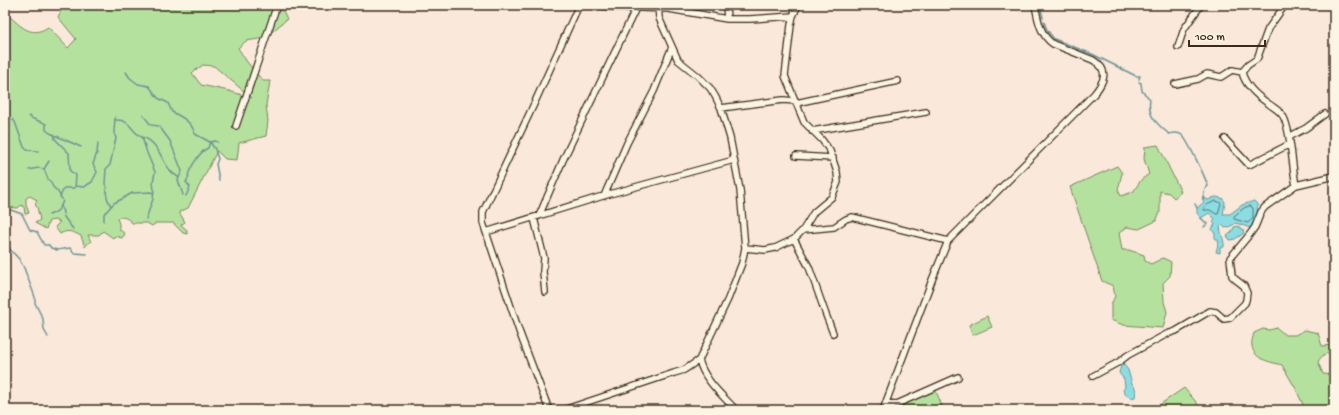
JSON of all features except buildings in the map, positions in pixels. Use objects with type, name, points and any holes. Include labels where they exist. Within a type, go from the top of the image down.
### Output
[{"type":"street","points":[[236,126],[277,5]]},
{"type":"street","points":[[550,410],[519,331],[483,223],[483,212],[534,104],[578,5]]},
{"type":"street","points":[[596,5],[636,8],[658,7],[727,19],[793,16]]},
{"type":"street","points":[[726,5],[727,19]]},
{"type":"street","points":[[745,248],[765,250],[775,248],[794,239],[803,230],[814,212],[832,197],[837,188],[838,178],[833,158],[826,145],[804,122],[786,82],[784,70],[793,16],[798,5]]},
{"type":"street","points":[[883,410],[948,241],[1094,94],[1103,80],[1104,73],[1098,63],[1047,40],[1041,29],[1035,5]]},
{"type":"street","points":[[1178,47],[1184,29],[1201,5]]},
{"type":"street","points":[[1242,72],[1257,59],[1268,29],[1285,5]]},
{"type":"street","points":[[563,410],[684,370],[699,360],[738,274],[745,248],[740,190],[728,132],[721,108],[710,88],[678,60],[659,18],[658,7]]},
{"type":"street","points":[[545,292],[543,272],[544,258],[536,217],[636,8]]},
{"type":"street","points":[[604,196],[627,143],[654,91],[672,47]]},
{"type":"street","points":[[1175,84],[1198,79],[1207,74],[1221,77],[1232,70],[1242,72]]},
{"type":"street","points":[[1242,72],[1252,91],[1282,114],[1286,123],[1289,137],[1296,185]]},
{"type":"street","points":[[721,108],[784,100],[796,102],[898,81]]},
{"type":"street","points":[[812,131],[926,112]]},
{"type":"street","points":[[1289,137],[1306,128],[1325,114]]},
{"type":"street","points":[[1225,139],[1249,164],[1290,144]]},
{"type":"street","points":[[796,156],[833,158]]},
{"type":"street","points":[[486,232],[604,196],[734,160]]},
{"type":"street","points":[[1093,376],[1119,362],[1128,355],[1167,334],[1176,331],[1210,311],[1216,312],[1224,318],[1230,318],[1245,303],[1246,289],[1232,276],[1230,258],[1255,227],[1261,212],[1265,207],[1296,185],[1334,176]]},
{"type":"street","points":[[803,230],[834,228],[846,219],[852,217],[948,241]]},
{"type":"street","points":[[794,239],[810,267],[833,333]]},
{"type":"street","points":[[699,360],[702,370],[711,383],[736,410]]},
{"type":"street","points":[[886,403],[897,404],[958,377]]},
{"type":"street","points":[[886,403],[894,410]]},
{"type":"green space","points":[[64,5],[269,5],[283,11],[287,19],[265,38],[246,41],[238,48],[247,62],[263,81],[270,81],[266,105],[268,121],[266,136],[239,143],[237,160],[225,159],[217,151],[188,208],[179,212],[185,222],[181,225],[187,230],[187,234],[183,233],[173,223],[156,223],[152,226],[147,223],[132,223],[125,218],[119,217],[117,218],[119,229],[125,234],[122,238],[115,236],[113,238],[103,231],[99,235],[88,235],[91,242],[85,247],[81,236],[68,231],[60,234],[55,227],[60,222],[55,220],[49,221],[46,229],[35,223],[40,220],[37,207],[35,205],[37,200],[30,196],[26,198],[26,205],[29,213],[25,214],[24,207],[21,205],[18,208],[5,207],[5,13],[25,29],[30,31],[41,31],[48,27],[68,48],[76,39],[58,17]],"holes":[[[203,65],[214,66],[252,98],[201,85],[192,73]]]},
{"type":"green space","points":[[1158,145],[1181,192],[1174,198],[1169,193],[1160,191],[1160,212],[1156,221],[1139,229],[1127,227],[1119,233],[1122,250],[1129,250],[1144,255],[1145,261],[1151,264],[1163,258],[1171,262],[1170,276],[1163,283],[1164,302],[1167,312],[1163,328],[1123,325],[1111,320],[1111,305],[1115,296],[1113,286],[1102,281],[1070,187],[1117,166],[1122,173],[1118,190],[1121,196],[1133,192],[1141,180],[1149,174],[1144,159],[1145,147]]},
{"type":"green space","points":[[987,316],[992,327],[973,335],[969,325]]},
{"type":"green space","points":[[1277,328],[1285,335],[1295,335],[1305,330],[1318,333],[1322,346],[1332,345],[1334,347],[1334,352],[1324,354],[1318,362],[1323,374],[1334,375],[1334,410],[1302,410],[1304,407],[1296,389],[1282,365],[1264,360],[1253,351],[1252,340],[1254,333],[1263,329],[1269,330]]},
{"type":"green space","points":[[1184,388],[1203,410],[1152,410]]},
{"type":"green space","points":[[935,389],[943,408],[939,410],[897,410],[891,406]]},
{"type":"water","points":[[1203,197],[1208,200],[1215,197],[1222,198],[1225,202],[1223,214],[1230,214],[1242,205],[1254,201],[1257,204],[1258,223],[1252,224],[1253,229],[1236,223],[1225,228],[1221,224],[1220,229],[1224,241],[1224,247],[1220,248],[1220,253],[1216,252],[1219,241],[1215,238],[1215,234],[1212,229],[1215,224],[1213,222],[1215,219],[1209,213],[1201,218],[1197,213],[1197,208],[1204,202]]},
{"type":"water","points":[[1238,226],[1244,233],[1235,239],[1230,240],[1227,236],[1232,232],[1234,227]]},
{"type":"water","points":[[1124,365],[1128,370],[1132,384],[1136,391],[1135,397],[1132,398],[1126,395],[1123,390],[1125,387],[1124,379],[1119,373],[1121,366]]},
{"type":"waterway","points":[[1040,5],[1043,18]]},
{"type":"waterway","points":[[1044,22],[1047,30],[1054,39],[1092,54],[1136,76],[1140,76],[1139,79]]},
{"type":"waterway","points":[[126,72],[130,78],[138,84],[149,86],[158,98],[168,103],[172,112],[183,118],[192,126],[195,134],[210,142],[215,149],[218,159],[216,164],[219,180]]},
{"type":"waterway","points":[[1139,82],[1141,83],[1142,91],[1150,99],[1150,110],[1157,123],[1169,134],[1177,133],[1182,135],[1188,143],[1208,186],[1205,189],[1204,199]]},
{"type":"waterway","points":[[143,115],[151,125],[159,126],[170,141],[182,171],[178,180],[183,195]]},
{"type":"waterway","points":[[29,116],[46,124],[46,130],[50,133],[81,147]]},
{"type":"waterway","points":[[111,206],[107,197],[107,187],[105,184],[106,169],[110,165],[116,138],[114,133],[115,117]]},
{"type":"waterway","points":[[12,119],[15,122],[24,147],[27,150],[38,151]]},
{"type":"waterway","points":[[115,120],[124,121],[142,137],[155,172],[153,182],[153,199],[146,219]]},
{"type":"waterway","points":[[54,134],[55,139],[69,153],[70,171],[76,175],[75,188],[64,188],[60,197]]},
{"type":"waterway","points":[[142,137],[153,144],[168,168],[178,177]]},
{"type":"waterway","points":[[186,196],[190,187],[186,182],[193,164],[208,148],[210,142],[218,142]]},
{"type":"waterway","points":[[75,186],[85,187],[92,182],[97,172],[93,164],[97,153],[98,143]]},
{"type":"waterway","points":[[29,170],[38,168],[44,169],[49,161]]},
{"type":"waterway","points":[[44,169],[48,179],[63,201],[58,210],[49,215]]},
{"type":"waterway","points":[[104,221],[104,214],[114,203],[132,193],[153,193]]},
{"type":"waterway","points":[[1195,204],[1197,208]]},
{"type":"waterway","points":[[61,205],[64,217],[73,229]]},
{"type":"waterway","points":[[5,208],[22,214],[30,230],[37,232],[44,245],[49,245],[51,248],[57,250],[70,248],[74,253],[87,254]]},
{"type":"waterway","points":[[1201,218],[1207,224],[1204,227]]},
{"type":"waterway","points":[[5,244],[19,259],[24,268],[35,297],[35,303],[43,319],[44,330],[48,337]]}]
